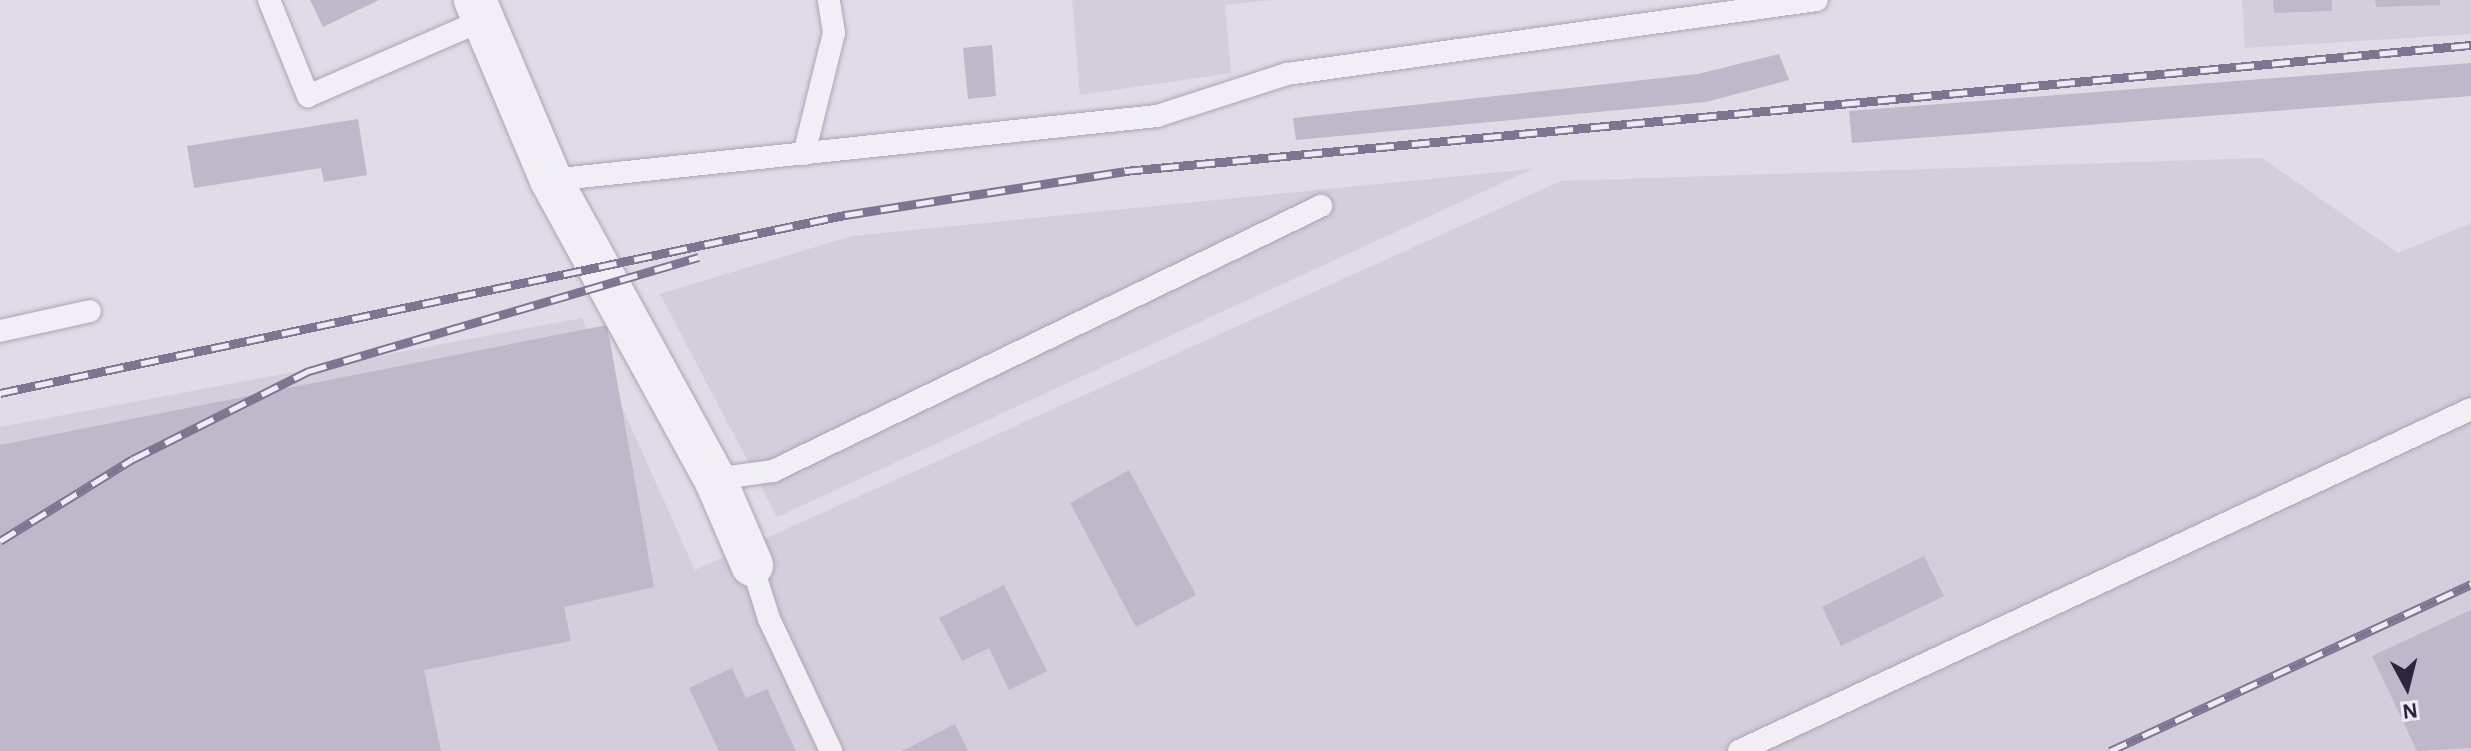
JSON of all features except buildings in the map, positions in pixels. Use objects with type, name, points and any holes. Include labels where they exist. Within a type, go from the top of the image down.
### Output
[{"type":"street","points":[[479,10],[551,180],[715,479],[752,565]]},
{"type":"lane","points":[[269,0],[308,96],[479,10]]},
{"type":"lane","points":[[804,154],[834,33],[829,0]]},
{"type":"lane","points":[[551,180],[1157,116],[1287,74],[1817,0]]},
{"type":"lane","points":[[715,479],[773,471],[1321,206]]},
{"type":"lane","points":[[0,331],[90,311]]},
{"type":"lane","points":[[1739,751],[2471,409]]},
{"type":"lane","points":[[752,565],[769,619],[831,751]]},
{"type":"shaded area","points":[[1072,0],[1272,0],[1225,5],[1231,73],[1080,95]]},
{"type":"shaded area","points":[[2242,0],[2471,0],[2471,34],[2245,48]]},
{"type":"shaded area","points":[[2262,158],[2398,253],[2471,223],[2471,751],[0,751],[0,427],[582,318],[695,570],[1561,181]]},
{"type":"shaded area","points":[[1532,169],[777,517],[660,294],[852,236]]},
{"type":"railway","points":[[0,393],[845,215],[1125,171],[2471,45]]},
{"type":"railway","points":[[0,541],[133,459],[309,371],[699,257]]},
{"type":"railway","points":[[2110,751],[2471,584]]}]
